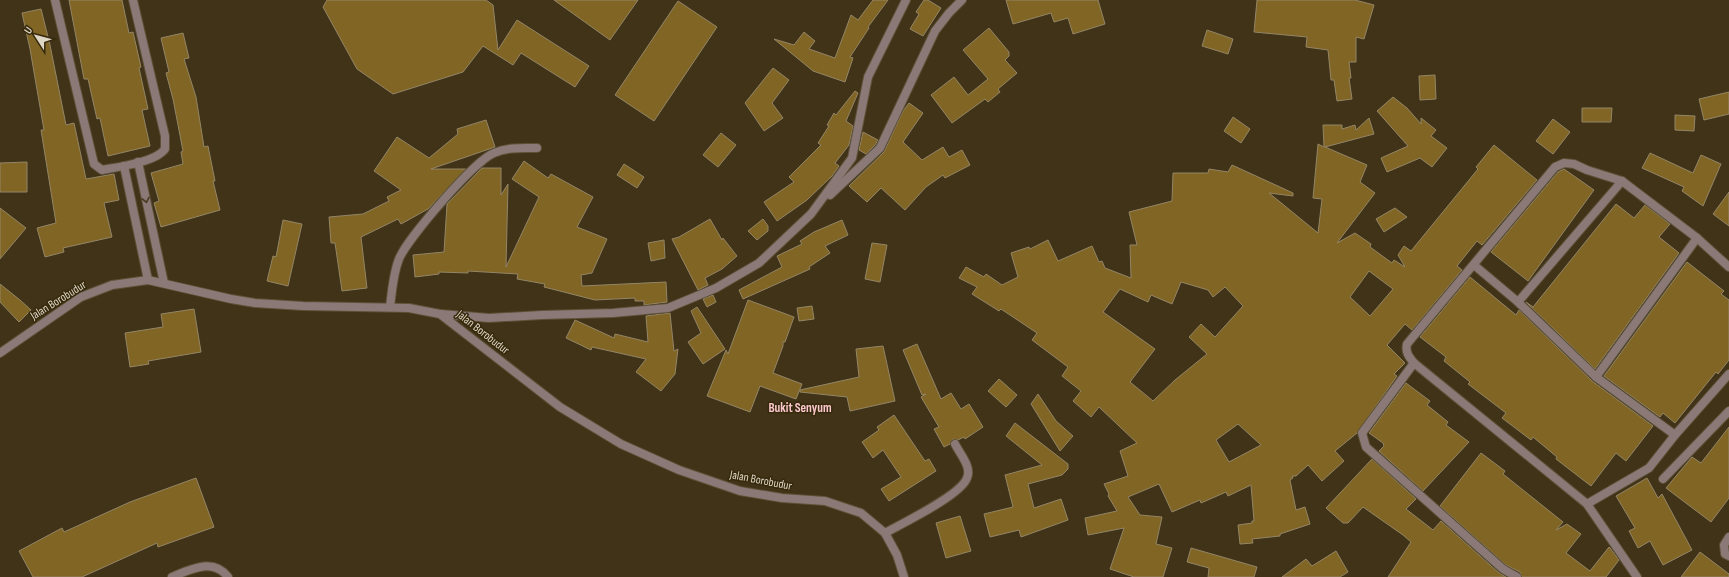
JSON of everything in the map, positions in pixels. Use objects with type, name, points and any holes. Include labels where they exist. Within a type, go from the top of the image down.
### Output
[{"type":"street","points":[[55,0],[94,164],[102,170],[124,166],[157,156],[163,152],[166,145],[134,0]]},
{"type":"street","points":[[811,214],[852,158],[868,77],[906,0]]},
{"type":"street","points":[[440,314],[489,318],[542,315],[613,314],[668,308],[716,288],[759,263],[880,148],[935,30],[962,0]]},
{"type":"street","points":[[390,307],[393,282],[400,258],[408,243],[452,191],[480,163],[494,153],[511,148],[536,148]]},
{"type":"street","points":[[138,162],[164,283]]},
{"type":"street","points":[[1637,577],[1587,504],[1414,363],[1408,355],[1406,348],[1555,168],[1564,163],[1574,164],[1587,170],[1622,180],[1697,238],[1729,267]]},
{"type":"street","points":[[124,166],[148,280]]},
{"type":"street","points":[[1518,302],[1622,180]]},
{"type":"street","points":[[1596,377],[1697,238]]},
{"type":"street","points":[[1474,265],[1518,302],[1596,377],[1675,435]]},
{"type":"street","name":"Jalan Borobudur","points":[[0,352],[81,297],[112,285],[148,280],[231,300],[255,303],[303,306],[409,308],[440,314],[560,407],[621,444],[678,470],[740,491],[782,498],[825,501],[861,513],[885,533],[897,555],[904,577]]},
{"type":"street","points":[[1414,363],[1362,433],[1366,447],[1503,569],[1517,577]]},
{"type":"street","points":[[1587,504],[1649,468],[1675,435],[1729,374]]},
{"type":"street","points":[[1663,479],[1729,411]]},
{"type":"street","points":[[885,533],[959,490],[968,478],[967,466],[955,444]]},
{"type":"street","points":[[1729,537],[1724,545],[1725,554],[1729,556]]},
{"type":"street","points":[[172,577],[204,565],[216,569],[228,577]]},
{"type":"building","points":[[69,0],[122,0],[129,33],[133,32],[141,67],[139,68],[148,109],[142,110],[150,146],[108,156],[100,118],[97,119],[88,79],[84,79]]},
{"type":"building","points":[[327,0],[486,0],[493,5],[498,50],[517,20],[589,66],[575,87],[521,53],[513,65],[483,46],[463,72],[393,94],[357,69],[323,7]]},
{"type":"building","points":[[554,0],[638,0],[610,40]]},
{"type":"building","points":[[873,0],[888,0],[868,27],[869,28],[850,57],[853,58],[845,82],[813,71],[774,39],[794,45],[804,32],[815,41],[809,49],[835,58],[851,15],[858,20]]},
{"type":"building","points":[[924,0],[928,0],[941,8],[923,36],[910,29],[919,14],[916,12]]},
{"type":"building","points":[[1006,0],[1098,0],[1105,24],[1073,34],[1068,18],[1054,22],[1051,13],[1013,24]]},
{"type":"building","points":[[1257,0],[1355,0],[1374,5],[1364,39],[1356,37],[1356,62],[1349,62],[1351,78],[1349,78],[1352,99],[1337,101],[1334,80],[1331,80],[1328,50],[1306,47],[1307,37],[1254,32]]},
{"type":"building","points":[[678,1],[717,27],[654,121],[615,95]]},
{"type":"building","points":[[41,9],[50,45],[66,125],[74,123],[86,179],[114,174],[119,200],[104,203],[112,237],[63,248],[64,252],[45,257],[37,228],[56,223],[41,130],[44,130],[30,49],[22,13]]},
{"type":"building","points":[[989,28],[1009,52],[1009,56],[1005,60],[1017,73],[998,89],[1000,92],[988,102],[985,99],[952,123],[931,95],[954,77],[968,95],[988,79],[963,50]]},
{"type":"building","points":[[1207,30],[1233,39],[1228,54],[1202,46]]},
{"type":"building","points":[[183,33],[189,58],[184,59],[196,97],[204,147],[208,146],[215,181],[213,181],[220,210],[161,227],[154,203],[159,201],[151,173],[183,164],[181,152],[183,151],[173,99],[166,73],[169,72],[161,38]]},
{"type":"building","points":[[773,68],[789,80],[772,103],[783,118],[764,131],[745,103]]},
{"type":"building","points":[[1435,75],[1436,99],[1420,100],[1419,76]]},
{"type":"building","points":[[855,91],[858,93],[846,121],[853,126],[849,145],[835,163],[839,166],[832,176],[807,200],[777,221],[764,202],[794,182],[789,177],[821,145],[818,143],[829,126],[827,125],[834,113],[836,115]]},
{"type":"building","points":[[1729,92],[1729,114],[1704,120],[1699,99]]},
{"type":"building","points":[[1393,97],[1407,108],[1421,124],[1421,118],[1436,130],[1431,136],[1447,148],[1432,167],[1420,158],[1387,172],[1381,158],[1408,146],[1377,111]]},
{"type":"building","points":[[909,103],[923,113],[903,142],[922,160],[943,147],[949,157],[962,150],[970,165],[945,178],[943,175],[926,187],[905,210],[881,188],[867,202],[849,186],[884,152],[903,111]]},
{"type":"building","points":[[1582,108],[1612,108],[1611,122],[1582,122]]},
{"type":"building","points":[[1675,115],[1695,116],[1694,131],[1675,130]]},
{"type":"building","points":[[1233,117],[1250,129],[1241,143],[1224,131]]},
{"type":"building","points":[[1369,118],[1374,134],[1325,147],[1367,165],[1360,182],[1375,193],[1337,243],[1355,233],[1371,244],[1370,247],[1392,263],[1394,260],[1405,267],[1398,255],[1404,246],[1411,251],[1478,169],[1476,167],[1494,145],[1537,180],[1482,245],[1477,241],[1457,266],[1462,270],[1412,330],[1405,324],[1387,345],[1405,363],[1394,374],[1397,376],[1357,433],[1335,451],[1344,461],[1322,481],[1308,465],[1296,476],[1292,476],[1293,478],[1290,480],[1296,510],[1305,507],[1310,524],[1280,534],[1280,536],[1252,539],[1253,543],[1240,544],[1238,525],[1252,523],[1252,521],[1254,521],[1251,485],[1228,496],[1226,492],[1201,503],[1200,500],[1172,512],[1159,484],[1128,497],[1140,515],[1162,517],[1156,544],[1172,548],[1163,577],[1134,577],[1110,569],[1124,528],[1088,535],[1085,518],[1117,511],[1108,496],[1109,494],[1104,484],[1128,476],[1120,451],[1137,443],[1099,407],[1091,417],[1073,401],[1081,391],[1062,376],[1068,367],[1032,340],[1037,333],[1001,309],[999,311],[972,294],[977,287],[959,278],[966,267],[984,277],[986,274],[1002,285],[1018,277],[1011,253],[1029,247],[1030,249],[1048,240],[1058,261],[1092,246],[1099,262],[1102,261],[1105,268],[1131,278],[1130,245],[1137,245],[1129,212],[1172,201],[1173,173],[1208,173],[1209,169],[1228,172],[1232,165],[1293,193],[1293,196],[1269,193],[1318,233],[1322,199],[1313,198],[1318,144],[1324,147],[1323,125],[1342,125],[1342,129],[1355,125],[1356,130]],"holes":[[[1369,271],[1393,289],[1370,316],[1350,297]],[[1181,282],[1208,290],[1213,297],[1225,287],[1243,306],[1215,337],[1201,324],[1189,337],[1207,354],[1175,380],[1153,401],[1130,382],[1155,349],[1103,312],[1120,289],[1148,302],[1151,295],[1172,304]],[[1238,424],[1261,445],[1229,462],[1216,440]]]},
{"type":"building","points":[[1553,119],[1570,132],[1553,154],[1536,141]]},
{"type":"building","points":[[486,120],[495,147],[431,169],[466,169],[428,209],[401,224],[398,219],[361,237],[367,288],[342,291],[335,243],[331,243],[329,217],[363,214],[389,201],[387,197],[401,190],[374,171],[397,137],[429,158],[458,134],[457,129]]},
{"type":"building","points":[[863,132],[878,140],[866,154],[859,150]]},
{"type":"building","points":[[721,133],[736,145],[718,167],[703,155]]},
{"type":"building","points":[[1650,153],[1693,173],[1701,155],[1721,164],[1703,206],[1682,191],[1684,187],[1642,168]]},
{"type":"building","points":[[524,161],[548,178],[551,174],[593,197],[577,227],[607,239],[592,273],[581,275],[582,286],[666,282],[667,302],[644,305],[644,301],[635,301],[635,298],[595,300],[544,287],[545,284],[517,279],[518,274],[468,271],[468,273],[439,272],[439,274],[415,277],[413,255],[444,252],[447,204],[482,168],[501,168],[501,195],[508,184],[506,267],[539,197],[512,179]]},
{"type":"building","points":[[27,162],[27,192],[0,192],[0,163]]},
{"type":"building","points":[[624,164],[644,177],[637,188],[617,175]]},
{"type":"building","points":[[1564,169],[1594,190],[1528,281],[1491,252],[1558,172]]},
{"type":"building","points":[[1729,192],[1729,226],[1713,214]]},
{"type":"building","points":[[1616,204],[1634,218],[1645,205],[1670,224],[1659,237],[1679,253],[1595,369],[1526,302],[1533,307]]},
{"type":"building","points":[[0,208],[26,228],[0,259]]},
{"type":"building","points":[[1395,208],[1407,217],[1384,232],[1376,219]]},
{"type":"building","points":[[710,219],[722,240],[723,238],[737,256],[722,269],[705,278],[708,285],[698,290],[672,239],[679,237]]},
{"type":"building","points":[[763,219],[768,226],[768,231],[757,240],[748,231]]},
{"type":"building","points":[[283,220],[302,224],[288,286],[267,281],[273,256],[276,257]]},
{"type":"building","points":[[842,220],[848,235],[825,246],[830,253],[809,267],[810,269],[743,299],[739,290],[782,267],[777,256],[802,244],[800,241],[814,232]]},
{"type":"building","points":[[664,240],[665,258],[651,261],[648,243]]},
{"type":"building","points":[[872,243],[887,245],[880,282],[865,279]]},
{"type":"building","points":[[1687,262],[1724,291],[1721,294],[1729,300],[1729,360],[1718,374],[1716,372],[1675,423],[1663,413],[1660,417],[1604,376]]},
{"type":"building","points":[[1470,277],[1516,315],[1519,310],[1592,381],[1653,426],[1626,461],[1616,453],[1591,486],[1556,459],[1557,457],[1533,437],[1531,440],[1502,418],[1506,413],[1468,384],[1470,382],[1444,361],[1446,357],[1420,337]]},
{"type":"building","points":[[0,284],[31,310],[19,322],[0,302]]},
{"type":"building","points":[[713,295],[716,302],[707,307],[703,299]]},
{"type":"building","points":[[748,300],[794,317],[785,342],[783,342],[783,346],[773,373],[802,384],[796,399],[760,386],[750,412],[707,396],[726,350],[728,354]]},
{"type":"building","points":[[812,306],[814,319],[799,321],[797,308]]},
{"type":"building","points":[[697,307],[725,349],[703,364],[688,342],[701,333],[691,311]]},
{"type":"building","points":[[194,309],[201,352],[148,361],[149,364],[130,367],[125,333],[163,327],[161,314]]},
{"type":"building","points":[[670,313],[674,351],[678,349],[675,374],[661,391],[636,372],[646,359],[592,347],[591,350],[566,338],[575,320],[614,338],[615,334],[648,342],[646,316]]},
{"type":"building","points":[[917,344],[941,399],[951,393],[961,409],[969,404],[983,427],[965,439],[964,437],[958,440],[953,439],[950,444],[944,447],[934,429],[939,427],[921,397],[926,394],[922,395],[903,350]]},
{"type":"building","points":[[883,346],[895,401],[850,411],[847,397],[800,392],[800,390],[859,377],[856,349]]},
{"type":"building","points":[[999,379],[1017,395],[1006,407],[988,391]]},
{"type":"building","points":[[1406,383],[1430,401],[1427,405],[1448,422],[1446,425],[1469,442],[1423,491],[1379,451],[1384,446],[1383,443],[1369,433]]},
{"type":"building","points":[[1038,394],[1056,421],[1073,436],[1060,451],[1031,404]]},
{"type":"building","points":[[894,415],[925,461],[929,459],[936,471],[889,501],[881,489],[901,477],[883,450],[873,458],[862,442],[879,430],[877,427]]},
{"type":"building","points":[[1015,423],[1068,464],[1068,469],[1062,475],[1028,484],[1034,508],[1061,499],[1068,520],[1021,537],[1019,530],[990,537],[984,514],[1013,507],[1005,475],[1042,465],[1006,436]]},
{"type":"building","points":[[1729,427],[1729,498],[1711,522],[1666,488],[1692,457],[1701,463]]},
{"type":"building","points":[[1481,453],[1505,471],[1503,474],[1563,522],[1556,530],[1567,524],[1581,534],[1566,553],[1590,571],[1609,547],[1619,560],[1606,577],[1522,577],[1520,572],[1506,565],[1440,506]]},
{"type":"building","points":[[1372,459],[1416,499],[1406,509],[1433,530],[1441,521],[1499,573],[1506,577],[1388,577],[1411,542],[1363,507],[1348,523],[1343,523],[1326,508]]},
{"type":"building","points":[[196,478],[214,527],[158,547],[157,543],[82,577],[33,577],[19,551],[62,528],[64,532],[130,502]]},
{"type":"building","points":[[1647,478],[1658,498],[1662,494],[1692,550],[1663,565],[1650,541],[1638,548],[1629,531],[1635,528],[1616,496]]},
{"type":"building","points":[[960,516],[971,551],[946,558],[936,523]]},
{"type":"building","points":[[1191,548],[1257,567],[1254,577],[1208,577],[1209,568],[1187,562]]},
{"type":"building","points":[[1336,551],[1348,572],[1340,577],[1282,577],[1306,559],[1312,566]]},
{"type":"building","points":[[1700,552],[1729,574],[1729,577],[1681,577]]},
{"type":"district","name":"Bukit Senyum","points":[[800,407]]}]
